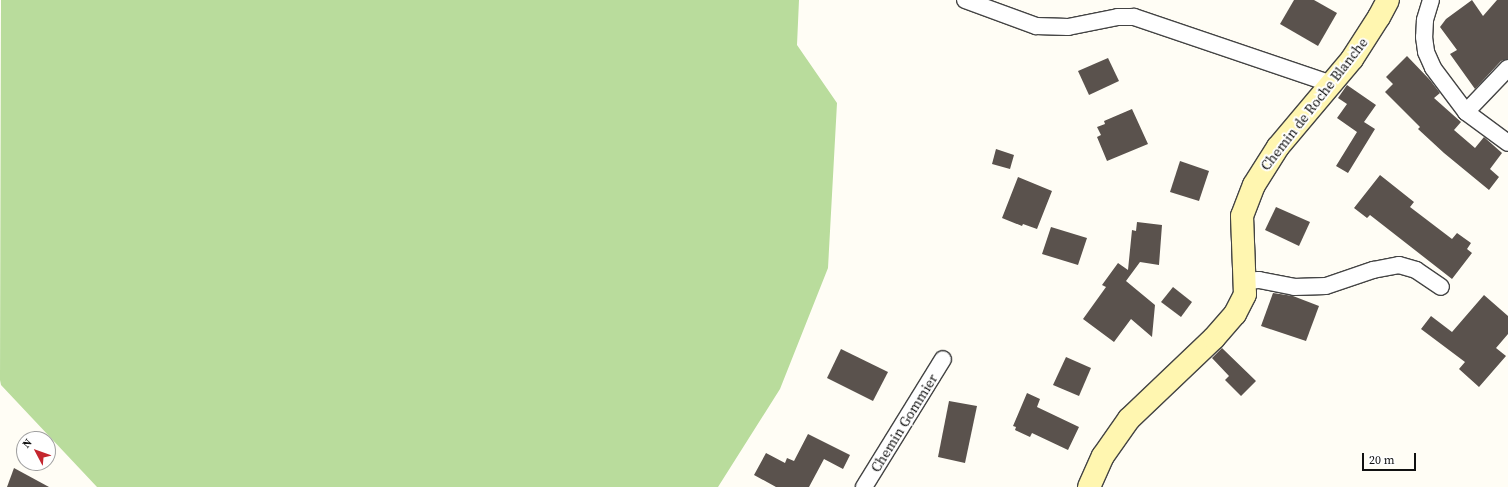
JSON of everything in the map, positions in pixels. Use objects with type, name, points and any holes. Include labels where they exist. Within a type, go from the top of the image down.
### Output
[{"type":"main road","name":"Chemin de Roche Blanche","points":[[1089,487],[1103,456],[1129,419],[1214,338],[1235,314],[1245,294],[1242,216],[1254,184],[1278,147],[1352,59],[1388,0]]},
{"type":"street","points":[[965,0],[1036,26],[1068,27],[1118,17],[1134,17],[1332,84]]},
{"type":"street","points":[[1431,0],[1425,20],[1426,52],[1433,68],[1466,112],[1508,143]]},
{"type":"street","points":[[1466,112],[1508,68]]},
{"type":"street","points":[[1245,281],[1259,280],[1294,287],[1326,286],[1373,270],[1399,265],[1416,270],[1441,287]]},
{"type":"street","name":"Chemin Gommier","points":[[864,487],[943,359]]},
{"type":"green space","points":[[1,0],[799,0],[797,45],[837,103],[828,268],[780,389],[718,487],[97,487],[56,443],[56,431],[44,431],[1,385]]},
{"type":"building","points":[[1294,0],[1314,0],[1337,13],[1318,46],[1280,24]]},
{"type":"building","points":[[1472,0],[1483,16],[1497,0],[1508,0],[1508,59],[1501,61],[1475,89],[1450,54],[1457,50],[1440,27],[1446,19]]},
{"type":"building","points":[[1407,56],[1440,93],[1434,98],[1461,122],[1454,130],[1475,148],[1484,137],[1502,153],[1490,169],[1499,177],[1489,190],[1444,153],[1418,129],[1420,127],[1385,92],[1393,84],[1386,77]]},
{"type":"building","points":[[1108,58],[1119,81],[1089,95],[1078,71]]},
{"type":"building","points":[[1347,85],[1376,105],[1364,122],[1375,129],[1348,173],[1336,166],[1357,132],[1337,118],[1347,104],[1338,98]]},
{"type":"building","points":[[1132,109],[1148,144],[1107,161],[1097,137],[1101,135],[1097,127],[1105,124],[1104,121]]},
{"type":"building","points":[[996,149],[1014,155],[1010,169],[992,164]]},
{"type":"building","points":[[1180,161],[1209,171],[1199,201],[1170,192]]},
{"type":"building","points":[[1380,175],[1414,202],[1410,207],[1452,239],[1457,233],[1471,243],[1467,249],[1472,253],[1452,279],[1370,215],[1367,218],[1354,208]]},
{"type":"building","points":[[1018,177],[1052,191],[1037,229],[1023,224],[1022,226],[1002,218]]},
{"type":"building","points":[[1276,207],[1310,222],[1299,246],[1265,230]]},
{"type":"building","points":[[1137,222],[1162,225],[1159,265],[1140,262],[1126,281],[1155,305],[1152,337],[1131,319],[1114,342],[1083,319],[1106,287],[1102,285],[1118,263],[1128,270],[1132,230],[1136,231]]},
{"type":"building","points":[[1051,227],[1087,238],[1078,265],[1042,254]]},
{"type":"building","points":[[1173,287],[1192,302],[1181,317],[1161,302]]},
{"type":"building","points":[[1273,293],[1293,296],[1319,306],[1306,341],[1261,326]]},
{"type":"building","points":[[1484,295],[1508,316],[1508,334],[1496,348],[1506,356],[1479,387],[1459,369],[1465,362],[1421,329],[1431,316],[1452,332]]},
{"type":"building","points":[[1222,348],[1256,381],[1241,396],[1225,380],[1229,376],[1212,358]]},
{"type":"building","points":[[841,349],[888,372],[873,401],[827,378]]},
{"type":"building","points":[[1066,357],[1091,368],[1079,396],[1053,385]]},
{"type":"building","points":[[1027,393],[1040,399],[1037,407],[1079,427],[1068,450],[1032,433],[1030,437],[1015,430],[1016,427],[1013,426]]},
{"type":"building","points":[[949,401],[977,406],[965,463],[938,457]]},
{"type":"building","points":[[808,434],[850,455],[843,469],[824,459],[809,487],[776,487],[754,475],[766,453],[785,463],[787,458],[794,461]]},
{"type":"building","points":[[14,468],[16,471],[20,471],[49,487],[7,487]]}]
